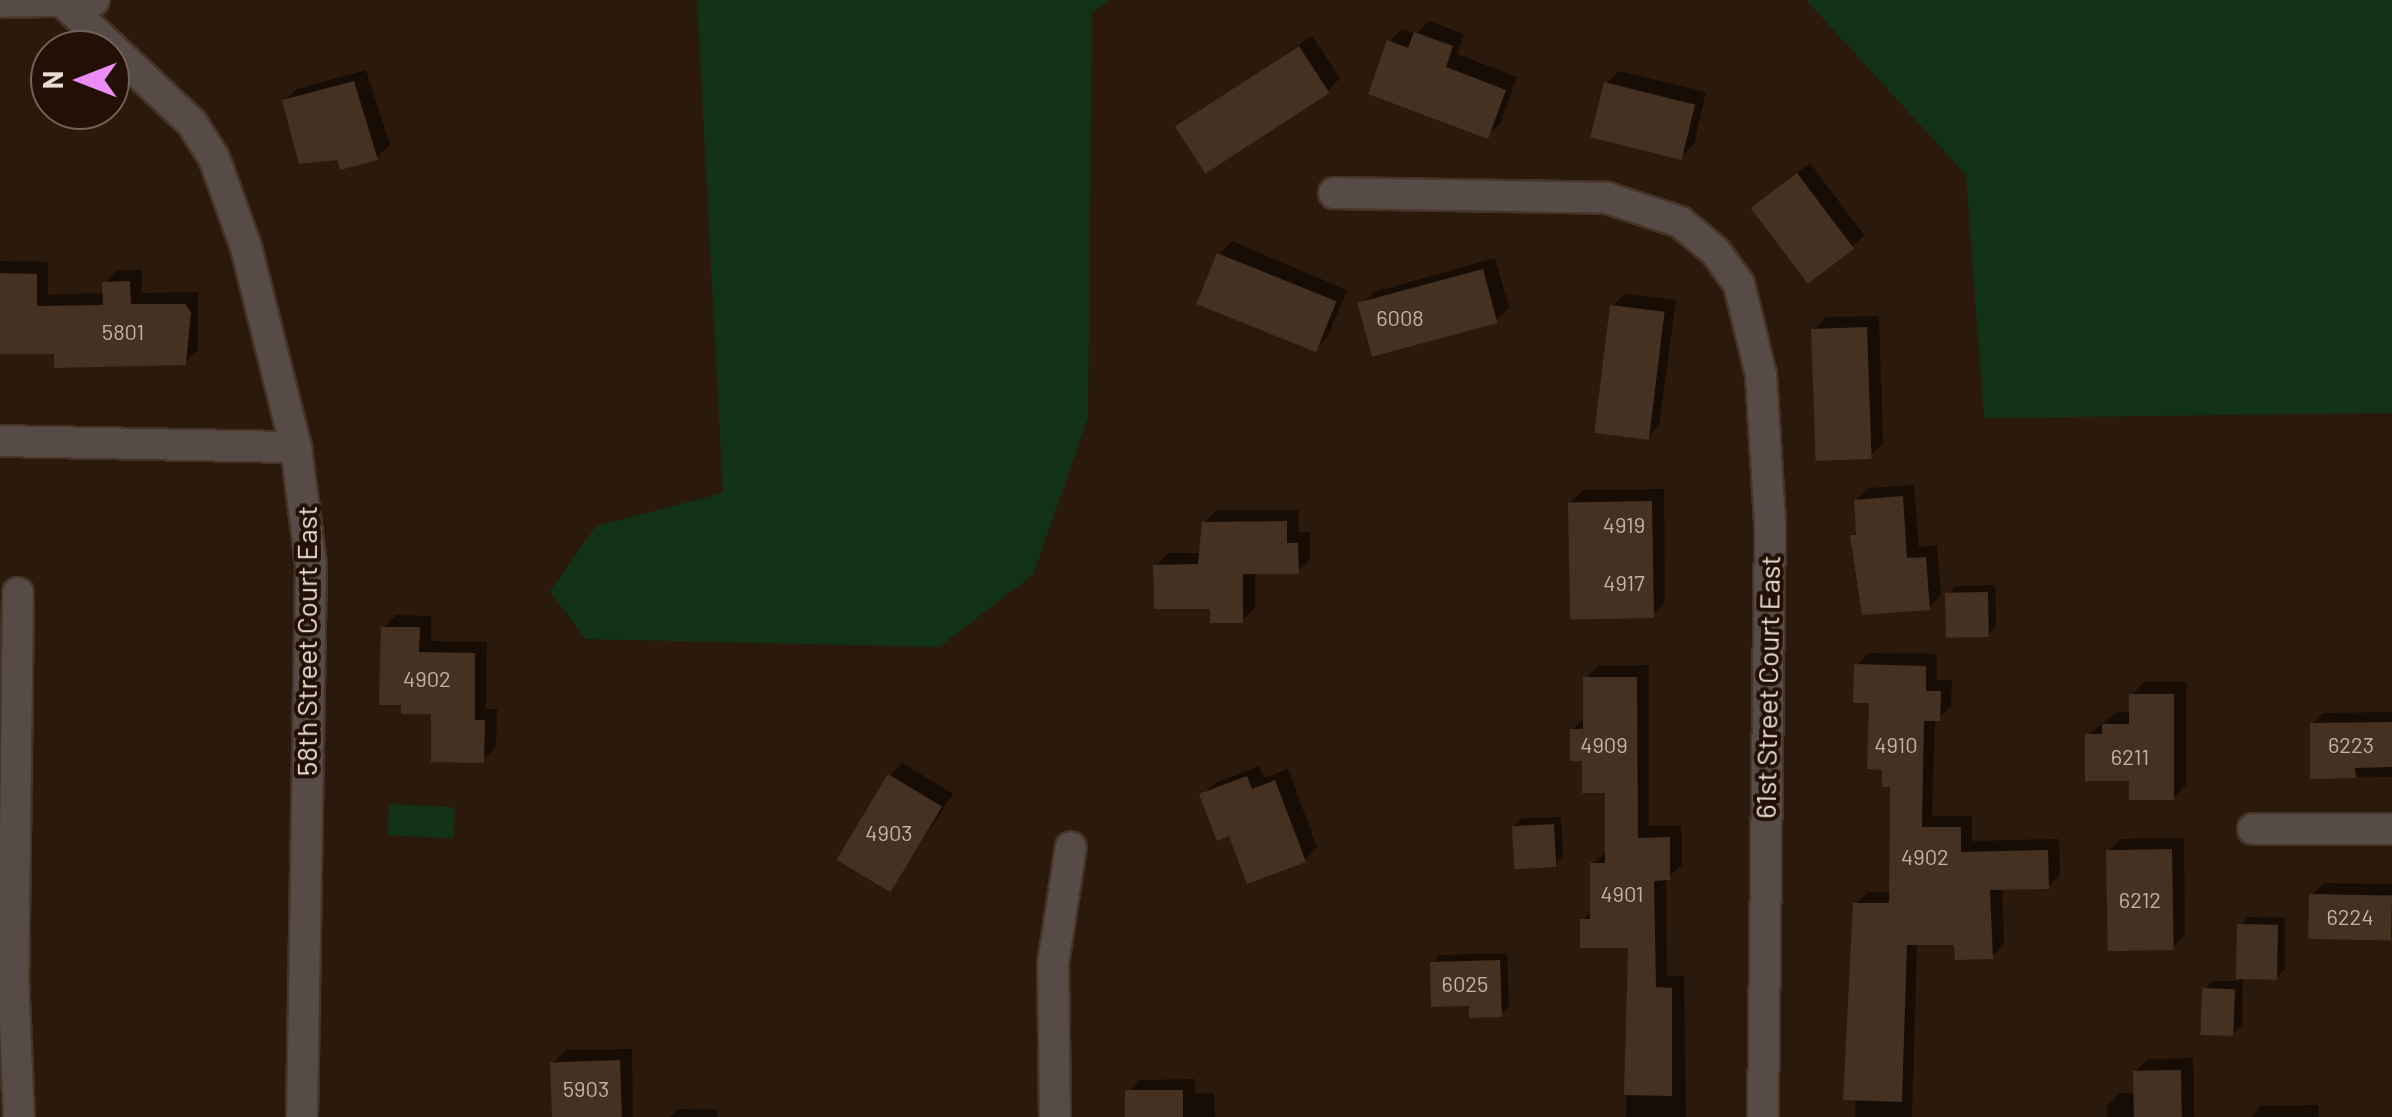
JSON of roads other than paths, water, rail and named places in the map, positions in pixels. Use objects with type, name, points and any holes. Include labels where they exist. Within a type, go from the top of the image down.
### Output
[{"type":"street","points":[[0,2],[94,0]]},
{"type":"street","name":"58th Street Court East","points":[[62,1],[192,123],[214,158],[246,247],[296,447],[311,564],[302,1117]]},
{"type":"street","name":"61st Street Court East","points":[[1334,193],[1607,198],[1680,222],[1726,264],[1752,316],[1769,505],[1764,1117]]},
{"type":"street","points":[[0,441],[296,447]]},
{"type":"street","points":[[18,593],[13,976],[20,1117]]},
{"type":"street","points":[[2253,828],[2392,830]]},
{"type":"street","points":[[1055,1117],[1053,964],[1071,846]]}]
